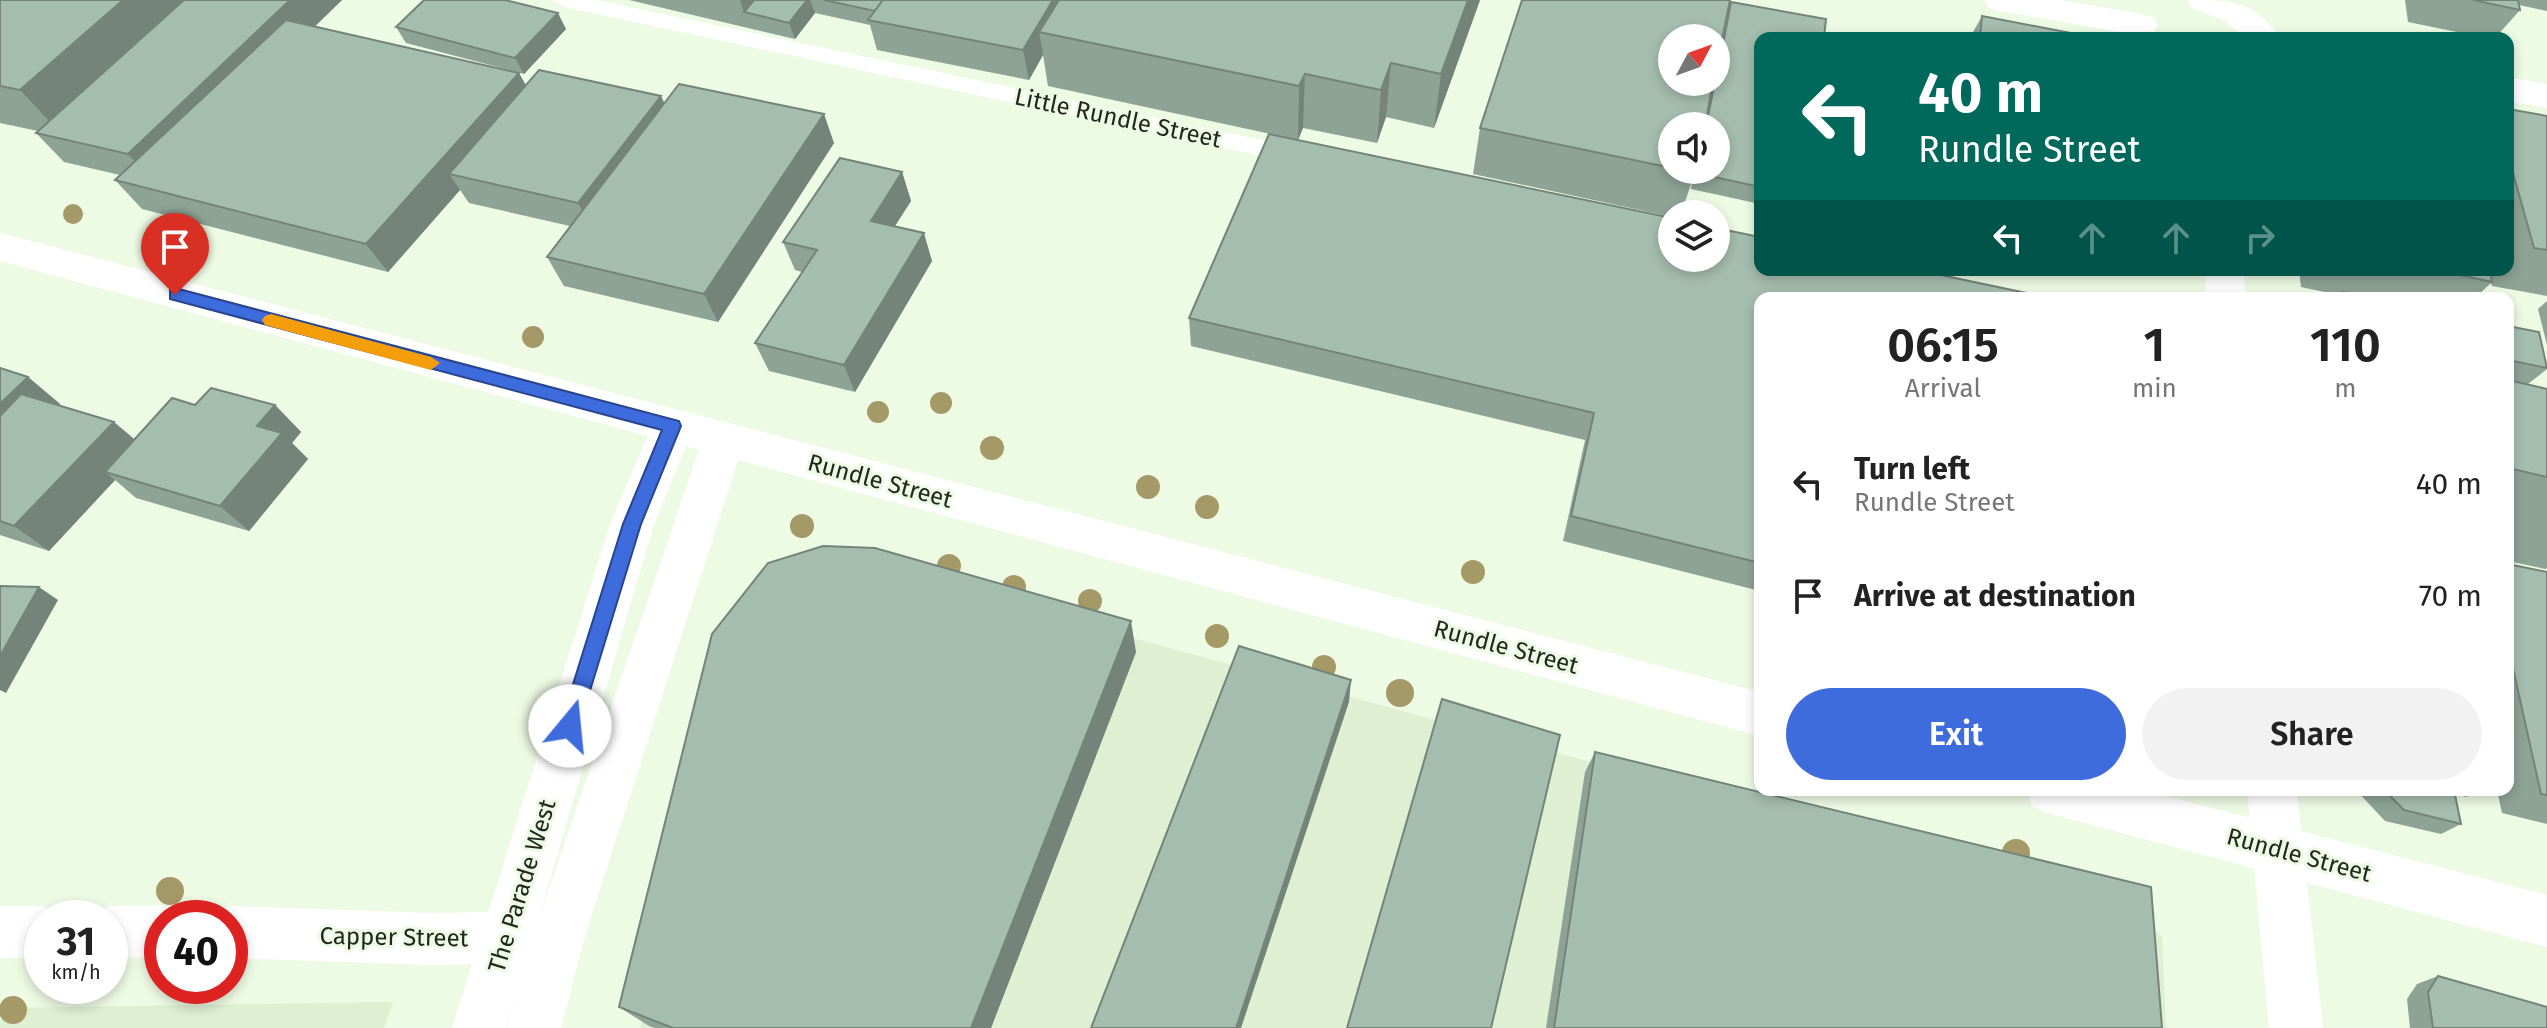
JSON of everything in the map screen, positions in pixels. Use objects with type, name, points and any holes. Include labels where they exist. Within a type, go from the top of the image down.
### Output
[{"type":"street","points":[[2001,0],[2150,21]]},
{"type":"street","points":[[2204,0],[2232,10],[2253,24],[2259,32]]},
{"type":"street","points":[[2514,90],[2547,96]]},
{"type":"street","name":"Rundle Street","points":[[0,247],[1754,712]]},
{"type":"street","name":"The Parade West","points":[[479,1028],[632,524],[673,426]]},
{"type":"street","name":"The Parade West","points":[[534,1028],[559,936],[724,439]]},
{"type":"street","name":"Rundle Street","points":[[2074,796],[2547,921]]},
{"type":"street","points":[[2273,796],[2296,1028]]},
{"type":"street","points":[[0,932],[24,932]]},
{"type":"street","name":"Capper Street","points":[[248,933],[431,939],[559,936]]},
{"type":"lane","name":"Little Rundle Street","points":[[564,0],[1329,162]]},
{"type":"shaded area","points":[[859,564],[2134,909],[2162,937],[2166,1028],[640,1028],[732,632]]},
{"type":"shaded area","points":[[393,1002],[384,1028],[0,1028],[0,1008]]},
{"type":"building","points":[[0,0],[123,0],[20,90],[0,86]]},
{"type":"building","points":[[184,0],[290,0],[128,154],[36,133]]},
{"type":"building","points":[[424,0],[505,0],[558,13],[515,58],[396,27]]},
{"type":"building","points":[[754,0],[807,0],[789,23],[744,12]]},
{"type":"building","points":[[824,0],[883,0],[875,11]]},
{"type":"building","points":[[883,0],[1053,0],[1023,50],[868,20]]},
{"type":"building","points":[[1059,0],[1468,0],[1441,74],[1391,63],[1381,90],[1305,74],[1299,86],[1039,32]]},
{"type":"building","points":[[1522,0],[1730,0],[1725,24],[1658,24],[1658,96],[1710,96],[1708,112],[1658,112],[1658,165],[1480,128]]},
{"type":"building","points":[[2473,0],[2518,0],[2520,10]]},
{"type":"building","points":[[1731,2],[1826,19],[1825,32],[1754,32],[1754,186],[1730,180],[1730,112],[1709,112],[1712,96],[1730,96],[1730,24],[1727,24]]},
{"type":"building","points":[[1982,16],[2066,32],[1981,32]]},
{"type":"building","points":[[286,20],[519,73],[366,244],[115,180]]},
{"type":"building","points":[[539,70],[661,96],[578,203],[449,174]]},
{"type":"building","points":[[679,84],[824,114],[704,294],[547,257]]},
{"type":"building","points":[[2514,110],[2547,116],[2547,250],[2534,248],[2514,176]]},
{"type":"building","points":[[1269,134],[1658,215],[1658,272],[1730,272],[1730,231],[1754,236],[1754,276],[1946,276],[2022,292],[1754,292],[1754,562],[1571,516],[1594,413],[1189,318]]},
{"type":"building","points":[[840,158],[902,172],[871,221],[924,233],[844,365],[755,343],[817,250],[783,242]]},
{"type":"building","points":[[2464,276],[2491,276],[2492,282]]},
{"type":"building","points":[[2514,327],[2539,332],[2547,368],[2514,361]]},
{"type":"building","points":[[0,368],[28,377],[0,404]]},
{"type":"building","points":[[2514,381],[2547,389],[2547,477],[2514,469]]},
{"type":"building","points":[[211,388],[275,405],[257,426],[282,433],[220,506],[105,472],[172,398],[195,405]]},
{"type":"building","points":[[21,394],[114,422],[14,526],[0,521],[0,416]]},
{"type":"building","points":[[823,546],[875,548],[1131,621],[971,1028],[673,1028],[619,1007],[712,634],[768,563]]},
{"type":"building","points":[[2514,565],[2547,572],[2547,795],[2541,794],[2514,673]]},
{"type":"building","points":[[0,586],[39,587],[0,656]]},
{"type":"building","points":[[1239,646],[1351,680],[1236,1028],[1091,1028]]},
{"type":"building","points":[[1442,699],[1560,735],[1491,1028],[1347,1028]]},
{"type":"building","points":[[1595,752],[1754,791],[1754,796],[1776,796],[2151,887],[2162,1028],[1554,1028]]},
{"type":"building","points":[[2390,796],[2455,796],[2461,824],[2404,810]]},
{"type":"building","points":[[2438,976],[2547,1007],[2547,1028],[2433,1028],[2428,992]]},
{"type":"slow traffic","points":[[271,320],[431,363]]},
{"type":"route","points":[[175,295],[673,426],[632,524],[570,726]]}]
